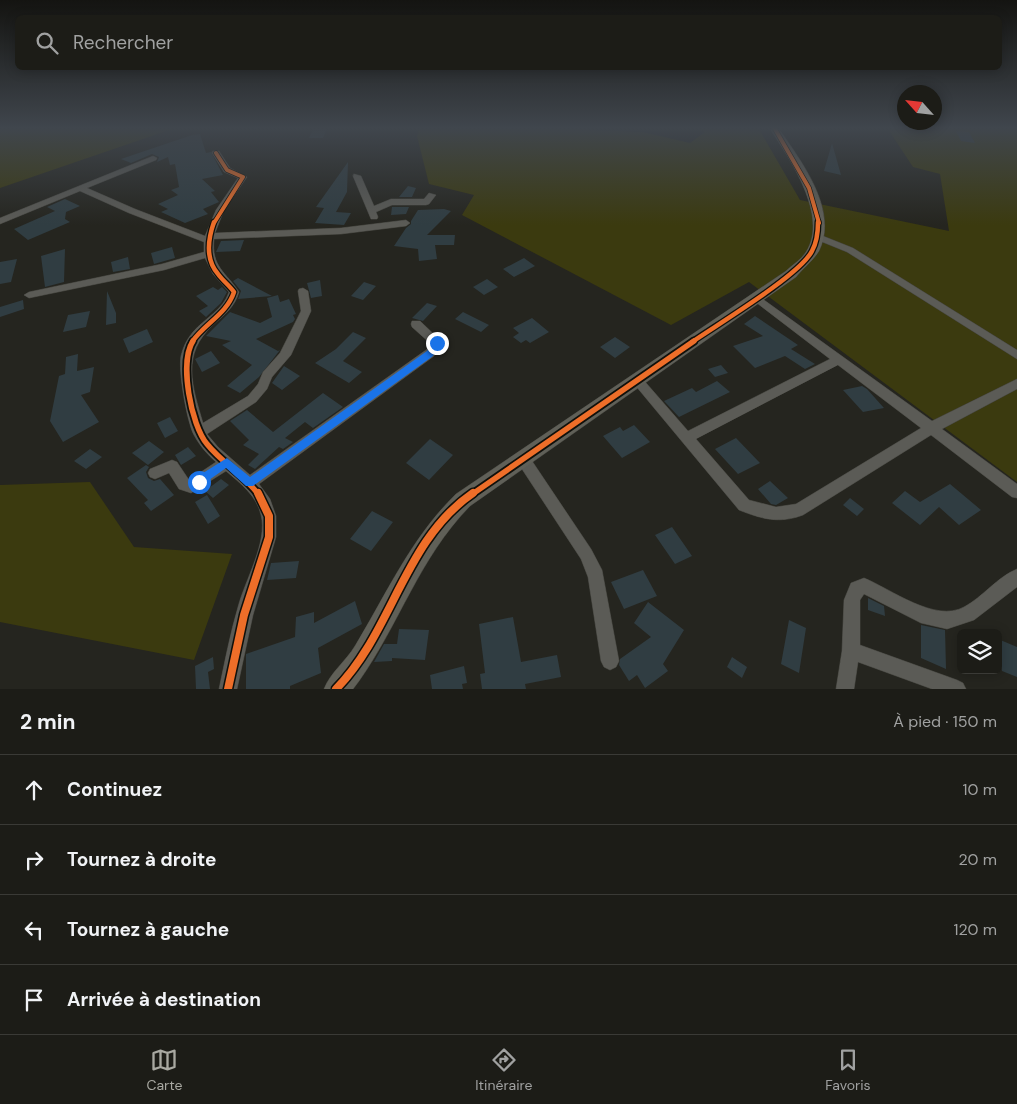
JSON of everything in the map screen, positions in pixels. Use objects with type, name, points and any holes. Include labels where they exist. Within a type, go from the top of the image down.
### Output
[{"type":"street","points":[[0,221],[83,189],[145,161]]},
{"type":"street","points":[[221,161],[227,170],[243,177],[212,224],[208,254],[215,271],[234,292],[233,299],[227,307],[200,328],[186,354],[187,382],[199,432],[206,443],[250,483],[269,515],[270,530],[246,604],[228,689]]},
{"type":"street","points":[[336,689],[356,669],[411,568],[447,515],[478,488],[791,274],[813,252],[818,237],[819,219],[806,181],[794,161]]},
{"type":"street","points":[[357,176],[374,210],[376,226]]},
{"type":"street","points":[[83,189],[132,211],[209,238],[341,231],[406,223]]},
{"type":"street","points":[[374,210],[391,202],[426,202],[432,195]]},
{"type":"street","points":[[818,237],[850,250],[1017,355]]},
{"type":"street","points":[[29,295],[164,266],[208,254]]},
{"type":"street","points":[[199,432],[252,399],[263,386],[268,375],[285,355],[306,311],[303,291]]},
{"type":"street","points":[[757,298],[838,360],[933,427],[1017,492]]},
{"type":"street","points":[[250,483],[430,354],[437,343],[416,324]]},
{"type":"street","points":[[688,437],[838,360]]},
{"type":"street","points":[[636,379],[688,437],[744,505],[765,514],[791,514],[807,506],[933,427],[1017,384]]},
{"type":"street","points":[[523,459],[586,554],[596,576],[610,661]]},
{"type":"street","points":[[156,473],[172,466],[182,483],[185,486],[191,487],[227,462]]},
{"type":"street","points":[[845,689],[851,651],[852,600],[857,590],[864,586],[927,617],[947,621],[968,614],[1017,577]]},
{"type":"street","points":[[851,651],[957,689]]},
{"type":"shaded area","points":[[0,161],[78,161],[0,188]]},
{"type":"shaded area","points":[[423,161],[778,161],[800,200],[949,231],[940,174],[913,167],[909,161],[1017,161],[1017,482],[749,282],[671,325],[462,215],[474,195],[429,184]]},
{"type":"shaded area","points":[[90,482],[134,547],[232,554],[194,660],[0,622],[0,485]]},
{"type":"building","points":[[169,161],[216,161],[223,175],[202,179],[215,191],[211,192],[219,202],[203,209],[208,214],[185,223],[161,212],[168,209],[158,204],[178,195],[171,190],[179,187],[175,164],[170,165]]},
{"type":"building","points":[[827,161],[837,161],[841,175],[824,171]]},
{"type":"building","points":[[348,162],[347,192],[336,212],[351,213],[344,225],[315,223],[324,208],[316,207]]},
{"type":"building","points":[[408,186],[416,188],[412,197],[399,197]]},
{"type":"building","points":[[65,199],[80,206],[66,212],[65,219],[70,222],[28,240],[14,229],[55,211],[47,207]]},
{"type":"building","points":[[392,207],[409,207],[406,214],[391,215]]},
{"type":"building","points":[[444,209],[451,211],[427,235],[455,235],[454,245],[435,245],[437,259],[419,261],[418,249],[394,246],[406,228],[411,224],[418,210]]},
{"type":"building","points":[[244,240],[240,251],[216,252],[221,241]]},
{"type":"building","points":[[172,247],[175,258],[154,264],[151,253]]},
{"type":"building","points":[[65,249],[64,282],[45,287],[41,256]]},
{"type":"building","points":[[128,257],[130,269],[113,272],[111,262]]},
{"type":"building","points":[[524,258],[535,266],[514,277],[503,269]]},
{"type":"building","points":[[17,259],[11,282],[0,284],[0,262]]},
{"type":"building","points":[[238,278],[272,296],[238,299],[241,291],[233,281]]},
{"type":"building","points":[[487,279],[498,287],[484,295],[473,287]]},
{"type":"building","points":[[320,280],[322,296],[311,298],[307,283]]},
{"type":"building","points":[[364,282],[376,286],[363,300],[351,296]]},
{"type":"building","points":[[213,287],[218,290],[222,287],[227,292],[221,303],[206,317],[199,311],[208,306],[196,296]]},
{"type":"building","points":[[107,291],[116,313],[116,323],[106,325]]},
{"type":"building","points":[[278,295],[280,302],[289,299],[296,314],[293,315],[295,319],[293,322],[256,339],[278,351],[280,350],[259,377],[240,393],[227,386],[252,365],[222,345],[231,341],[206,336],[230,312],[260,323],[272,317],[267,298]]},
{"type":"building","points":[[23,300],[24,309],[0,317],[0,307]]},
{"type":"building","points":[[427,303],[437,306],[423,321],[412,318]]},
{"type":"building","points":[[90,311],[86,327],[63,332],[68,315]]},
{"type":"building","points":[[463,312],[489,325],[481,332],[455,319]]},
{"type":"building","points":[[755,316],[798,345],[791,349],[815,364],[805,369],[785,356],[755,368],[733,346],[763,336],[744,324]]},
{"type":"building","points":[[532,318],[549,332],[530,343],[526,340],[521,343],[513,337],[519,333],[513,328]]},
{"type":"building","points":[[147,329],[153,342],[129,353],[123,339]]},
{"type":"building","points":[[353,332],[366,338],[343,361],[362,372],[349,383],[315,363],[336,349]]},
{"type":"building","points":[[615,337],[630,347],[615,358],[600,347]]},
{"type":"building","points":[[211,351],[220,363],[202,372],[195,359]]},
{"type":"building","points":[[78,354],[77,371],[94,367],[90,392],[81,395],[99,422],[63,442],[50,421],[59,376],[65,374],[66,357]]},
{"type":"building","points":[[721,365],[728,373],[715,377],[708,369]]},
{"type":"building","points":[[284,366],[300,376],[282,390],[272,383]]},
{"type":"building","points":[[717,381],[730,392],[679,417],[664,401],[692,388],[696,392]]},
{"type":"building","points":[[862,386],[884,408],[863,412],[843,390]]},
{"type":"building","points":[[323,393],[343,407],[313,428],[305,422],[285,438],[293,442],[283,449],[279,447],[255,469],[248,465],[259,454],[243,445],[249,440],[230,421],[247,410],[273,432]]},
{"type":"building","points":[[170,417],[178,431],[165,438],[157,423]]},
{"type":"building","points":[[634,425],[650,442],[622,458],[603,436],[620,427],[623,431]]},
{"type":"building","points":[[736,438],[760,463],[738,474],[715,449]]},
{"type":"building","points":[[430,439],[453,455],[429,480],[406,463]]},
{"type":"building","points":[[149,441],[164,452],[148,465],[132,453]]},
{"type":"building","points":[[188,447],[196,456],[181,465],[175,455]]},
{"type":"building","points":[[90,449],[102,457],[86,469],[74,461]]},
{"type":"building","points":[[146,465],[149,467],[146,472],[148,478],[154,481],[160,479],[174,495],[151,511],[144,503],[148,500],[127,478]]},
{"type":"building","points":[[221,479],[229,485],[213,498],[205,491]]},
{"type":"building","points":[[770,481],[788,498],[776,505],[771,504],[758,489]]},
{"type":"building","points":[[950,484],[981,510],[959,525],[939,507],[920,525],[892,503],[905,491],[920,502]]},
{"type":"building","points":[[207,495],[220,516],[208,524],[195,502]]},
{"type":"building","points":[[850,498],[864,509],[857,516],[843,505]]},
{"type":"building","points":[[372,511],[393,522],[371,551],[350,539]]},
{"type":"building","points":[[672,527],[692,556],[675,564],[655,535]]},
{"type":"building","points":[[299,561],[296,578],[267,580],[271,563]]},
{"type":"building","points":[[643,570],[657,596],[624,609],[611,582]]},
{"type":"building","points":[[868,598],[884,606],[885,616],[868,610]]},
{"type":"building","points":[[355,601],[362,624],[318,648],[321,673],[290,686],[290,689],[246,689],[246,654],[295,637],[296,617],[314,612],[314,623]]},
{"type":"building","points":[[648,602],[684,630],[663,664],[668,671],[645,688],[637,675],[629,681],[619,665],[620,659],[651,637],[634,623]]},
{"type":"building","points":[[513,617],[521,662],[557,655],[561,677],[525,684],[526,689],[482,689],[480,674],[485,673],[479,624]]},
{"type":"building","points":[[789,620],[806,628],[799,673],[781,664]]},
{"type":"building","points":[[921,625],[945,630],[946,669],[921,658]]},
{"type":"building","points":[[399,629],[429,630],[425,660],[392,658],[392,661],[374,662],[384,644],[397,644]]},
{"type":"building","points":[[1002,641],[1017,647],[1017,677],[1002,671]]},
{"type":"building","points":[[213,657],[214,669],[208,672],[210,689],[196,689],[195,666]]},
{"type":"building","points":[[732,657],[747,667],[742,678],[727,667]]},
{"type":"building","points":[[464,666],[467,683],[462,684],[463,689],[432,689],[430,675]]},
{"type":"cycle path","points":[[221,161],[227,170],[243,177],[220,210],[214,222],[208,247],[210,260],[216,272],[234,292],[232,300],[227,307],[204,327],[191,344],[186,359],[187,380],[202,437],[213,451],[251,484],[259,494],[265,504],[270,526],[266,548],[244,615],[228,689]]},
{"type":"cycle path","points":[[336,689],[351,673],[363,655],[400,585],[429,540],[463,500],[791,274],[810,255],[818,238],[819,222],[809,188],[795,161]]},
{"type":"route","points":[[199,482],[227,462],[250,483],[335,420],[430,354],[436,348],[437,343]]}]
